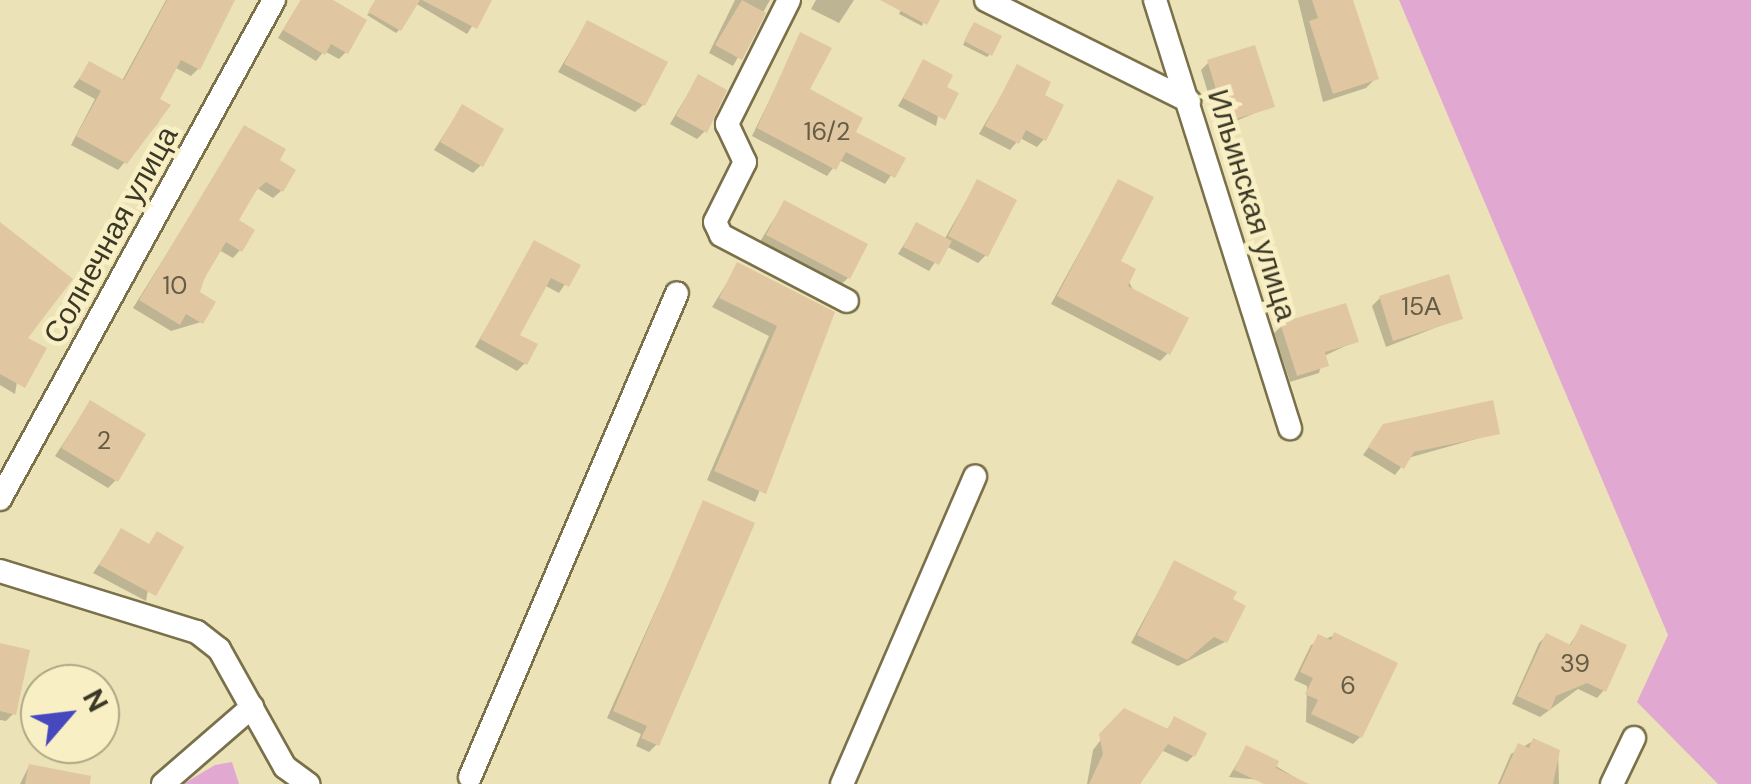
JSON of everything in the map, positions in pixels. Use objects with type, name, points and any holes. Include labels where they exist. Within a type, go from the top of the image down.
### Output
[{"type":"street","name":"Солнечная улица","points":[[0,498],[274,0]]},
{"type":"street","points":[[789,0],[727,124],[745,162],[715,222],[720,236],[846,300]]},
{"type":"street","points":[[986,0],[1188,101]]},
{"type":"street","name":"Ильинская улица","points":[[1155,0],[1290,428]]},
{"type":"street","points":[[470,776],[677,293]]},
{"type":"street","points":[[842,784],[975,477]]},
{"type":"street","points":[[0,571],[197,632],[219,649],[285,767],[308,784]]},
{"type":"street","points":[[162,784],[252,706]]},
{"type":"street","points":[[1612,784],[1634,738]]},
{"type":"shaded area","points":[[1399,0],[1751,0],[1751,784],[1718,784],[1637,702],[1668,635]]},
{"type":"shaded area","points":[[232,762],[239,784],[183,784],[215,765]]},
{"type":"building","points":[[167,0],[235,0],[200,70],[181,60],[160,99],[171,105],[127,164],[76,136],[101,91],[79,79],[89,61],[124,80]]},
{"type":"building","points":[[301,0],[333,0],[367,20],[348,54],[331,44],[325,55],[283,30]]},
{"type":"building","points":[[375,0],[420,0],[401,31],[368,12]]},
{"type":"building","points":[[422,0],[492,0],[477,29]]},
{"type":"building","points":[[742,0],[766,13],[742,60],[715,45]]},
{"type":"building","points":[[880,0],[940,0],[927,25]]},
{"type":"building","points":[[1312,0],[1353,0],[1379,79],[1333,94],[1309,21],[1318,18]]},
{"type":"building","points":[[587,20],[668,62],[645,106],[564,64]]},
{"type":"building","points":[[974,22],[1002,36],[992,56],[964,41]]},
{"type":"building","points":[[800,32],[832,48],[810,89],[863,118],[856,132],[906,158],[895,178],[846,152],[836,170],[757,128]]},
{"type":"building","points":[[1255,45],[1275,107],[1226,122],[1207,60]]},
{"type":"building","points":[[923,59],[953,75],[947,87],[959,93],[945,120],[903,98]]},
{"type":"building","points":[[1017,64],[1051,82],[1045,95],[1064,105],[1046,141],[1026,130],[1019,144],[985,126]]},
{"type":"building","points":[[698,74],[727,90],[707,133],[676,116]]},
{"type":"building","points":[[462,104],[504,129],[483,167],[440,142]]},
{"type":"building","points":[[244,125],[286,149],[280,160],[296,170],[283,192],[266,182],[256,191],[239,220],[255,230],[242,252],[226,242],[204,279],[200,292],[216,302],[203,324],[186,314],[180,325],[139,300]]},
{"type":"building","points":[[977,179],[1017,200],[988,257],[948,236]]},
{"type":"building","points":[[1118,179],[1154,197],[1121,261],[1136,269],[1128,286],[1189,318],[1170,355],[1057,296]]},
{"type":"building","points":[[784,200],[868,244],[850,279],[766,235]]},
{"type":"building","points":[[0,222],[73,279],[28,338],[47,348],[25,388],[0,374]]},
{"type":"building","points":[[916,222],[952,241],[939,265],[903,247]]},
{"type":"building","points":[[534,240],[581,265],[569,287],[551,278],[520,335],[538,344],[527,365],[480,339]]},
{"type":"building","points":[[737,262],[835,312],[766,494],[714,471],[777,326],[719,298]]},
{"type":"building","points":[[1449,274],[1463,319],[1393,341],[1379,296]]},
{"type":"building","points":[[1346,303],[1359,342],[1325,352],[1329,366],[1297,376],[1280,323]]},
{"type":"building","points":[[90,400],[146,434],[118,482],[61,448]]},
{"type":"building","points":[[1493,400],[1500,434],[1414,452],[1404,469],[1368,447],[1383,424]]},
{"type":"building","points":[[703,500],[755,523],[659,746],[641,738],[647,726],[613,711]]},
{"type":"building","points":[[121,528],[149,544],[157,531],[184,547],[156,596],[99,565]]},
{"type":"building","points":[[1174,560],[1237,592],[1233,599],[1246,606],[1227,643],[1214,637],[1187,660],[1137,635]]},
{"type":"building","points":[[1581,624],[1627,645],[1606,692],[1587,683],[1556,696],[1550,711],[1517,696],[1546,633],[1571,645]]},
{"type":"building","points":[[1334,632],[1398,663],[1362,738],[1311,714],[1318,700],[1305,694],[1313,678],[1300,672],[1318,634],[1331,640]]},
{"type":"building","points":[[0,643],[30,650],[27,664],[20,664],[16,715],[0,711]]},
{"type":"building","points":[[1124,708],[1168,729],[1174,716],[1207,733],[1195,757],[1168,744],[1140,784],[1089,784],[1103,754],[1099,734]]},
{"type":"building","points":[[1533,738],[1560,750],[1553,784],[1500,784],[1518,743],[1529,748]]},
{"type":"building","points":[[1246,745],[1279,761],[1276,768],[1309,784],[1264,784],[1234,770]]},
{"type":"building","points":[[29,764],[91,776],[90,784],[25,784]]}]
